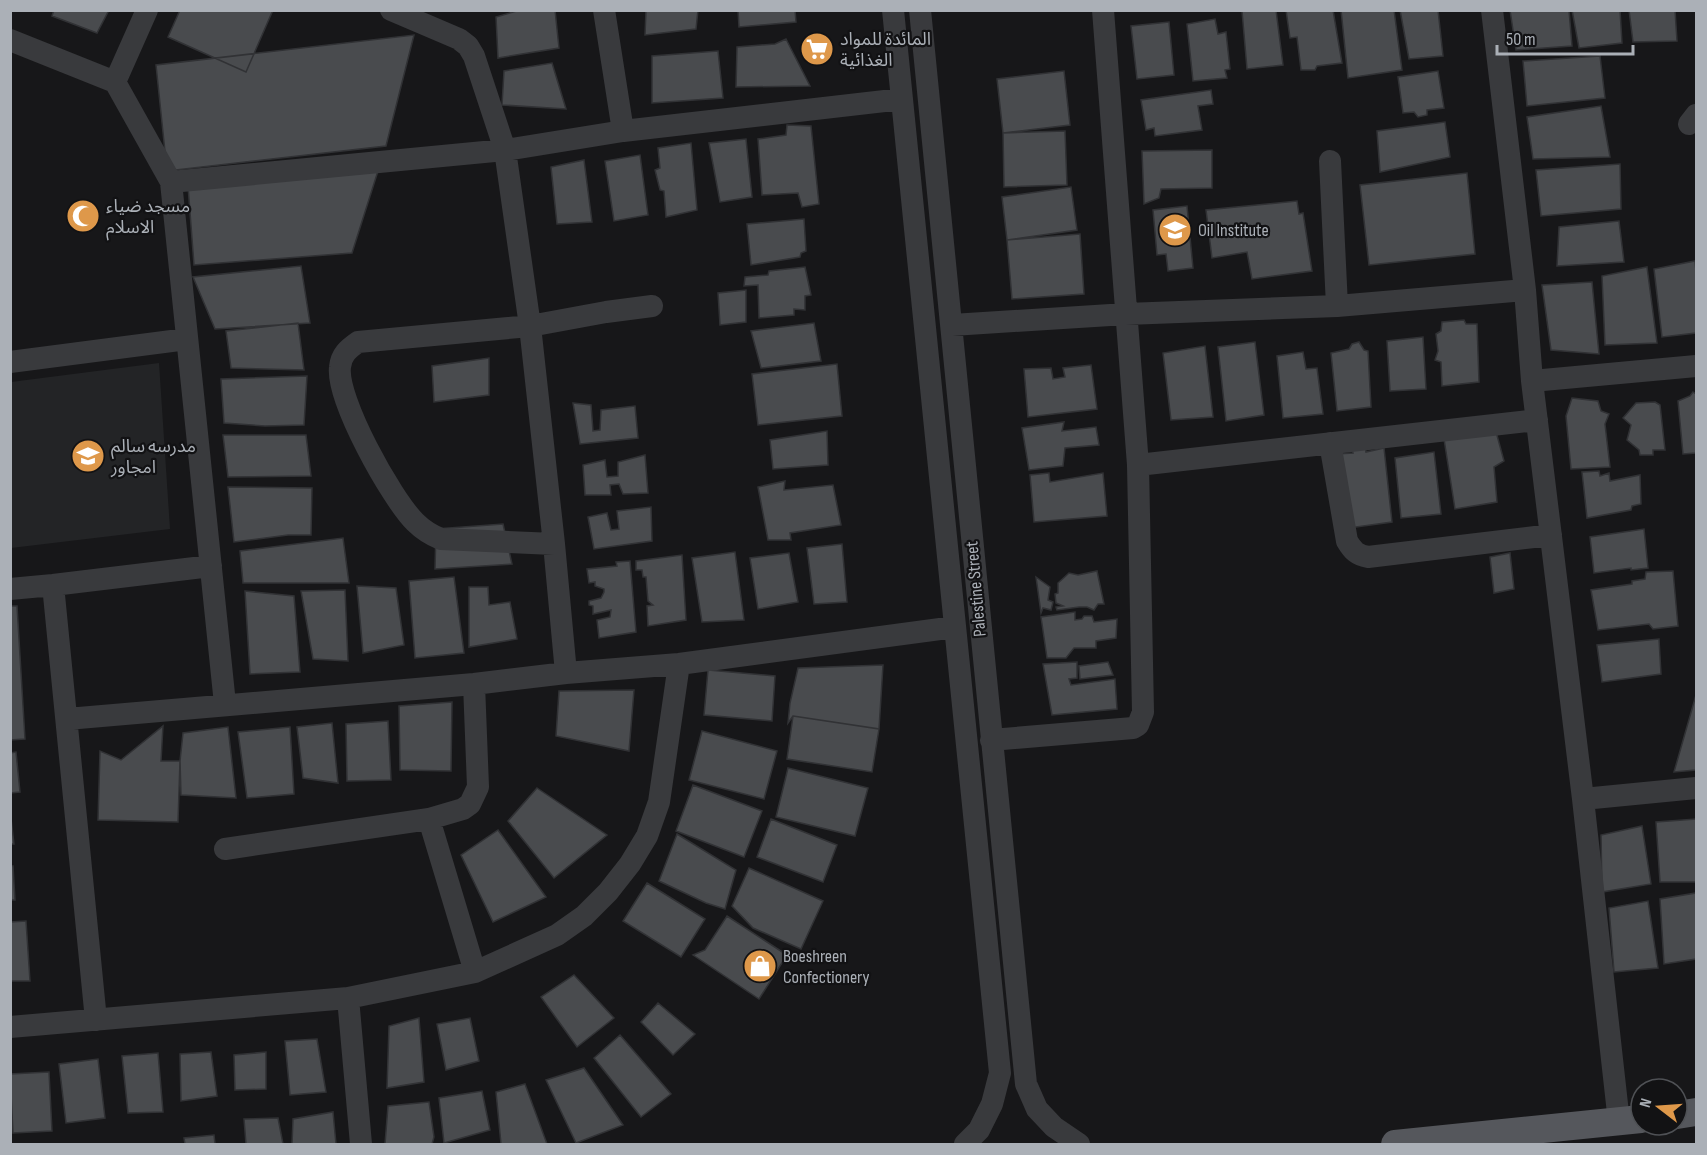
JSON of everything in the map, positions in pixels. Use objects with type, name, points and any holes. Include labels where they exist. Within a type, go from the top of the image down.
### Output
[{"type":"main road","points":[[1395,1144],[1629,1120]]},
{"type":"street","points":[[115,82],[147,10]]},
{"type":"street","points":[[391,10],[459,39],[468,46],[474,56],[505,150],[530,326],[566,673]]},
{"type":"street","points":[[604,10],[622,131]]},
{"type":"street","name":"Palestine Street","points":[[893,10],[1000,1073],[992,1104],[979,1130],[965,1144]]},
{"type":"street","name":"Palestine Street","points":[[920,10],[1026,1084],[1036,1109],[1054,1126],[1079,1144]]},
{"type":"street","points":[[991,740],[1133,728],[1138,725],[1143,712],[1138,465],[1103,10]]},
{"type":"street","points":[[1492,10],[1525,290],[1532,381],[1583,799],[1629,1113]]},
{"type":"street","points":[[10,40],[115,82],[171,182],[225,704]]},
{"type":"street","points":[[171,182],[505,150],[622,131],[902,99]]},
{"type":"street","points":[[1330,161],[1337,306]]},
{"type":"street","points":[[952,325],[1126,314],[1337,306],[1525,290]]},
{"type":"street","points":[[554,544],[441,539],[424,531],[389,488],[354,420],[341,387],[339,369],[341,359],[347,349],[358,342],[530,326],[652,306]]},
{"type":"street","points":[[10,362],[188,339]]},
{"type":"street","points":[[1532,381],[1696,366]]},
{"type":"street","points":[[1138,465],[1537,420]]},
{"type":"street","points":[[1330,443],[1347,541],[1359,555],[1368,557],[1551,535]]},
{"type":"street","points":[[10,589],[211,566]]},
{"type":"street","points":[[52,585],[96,1020]]},
{"type":"street","points":[[67,719],[679,664],[955,627]]},
{"type":"street","points":[[10,1027],[348,998],[475,972],[557,935],[584,916],[608,892],[630,864],[647,836],[658,802],[679,664]]},
{"type":"street","points":[[225,849],[429,819],[463,809],[470,804],[478,787],[474,684]]},
{"type":"street","points":[[1583,799],[1696,788]]},
{"type":"street","points":[[429,819],[475,972]]},
{"type":"street","points":[[348,998],[361,1144]]},
{"type":"shaded area","name":"مدرسه سالم امجاور","points":[[159,363],[170,529],[11,548],[11,382]]},
{"type":"building","points":[[54,10],[109,10],[97,33],[52,16]]},
{"type":"building","points":[[180,10],[273,10],[246,72],[168,37]]},
{"type":"building","points":[[520,10],[555,10],[559,48],[498,58],[496,17]]},
{"type":"building","points":[[646,10],[698,10],[696,29],[645,35]]},
{"type":"building","points":[[738,10],[795,10],[796,22],[739,27]]},
{"type":"building","points":[[1276,10],[1283,65],[1247,69],[1242,11]]},
{"type":"building","points":[[1286,10],[1333,10],[1342,63],[1317,66],[1315,70],[1301,70],[1297,37],[1290,38]]},
{"type":"building","points":[[1341,10],[1394,10],[1402,70],[1348,78]]},
{"type":"building","points":[[1400,10],[1438,10],[1443,56],[1409,59]]},
{"type":"building","points":[[1510,10],[1569,10],[1572,46],[1516,50]]},
{"type":"building","points":[[1572,10],[1620,10],[1622,43],[1579,48]]},
{"type":"building","points":[[1629,10],[1675,10],[1677,41],[1633,42]]},
{"type":"building","points":[[1215,19],[1218,34],[1226,32],[1230,69],[1225,70],[1227,78],[1193,81],[1187,24]]},
{"type":"building","points":[[1169,22],[1174,75],[1137,79],[1131,26]]},
{"type":"building","points":[[414,35],[386,146],[167,171],[156,65]]},
{"type":"building","points":[[786,39],[810,86],[736,87],[737,47],[775,44]]},
{"type":"building","points":[[718,51],[723,98],[652,103],[652,56]]},
{"type":"building","points":[[1600,56],[1605,98],[1527,106],[1523,61]]},
{"type":"building","points":[[552,63],[566,109],[502,105],[504,71]]},
{"type":"building","points":[[1064,71],[1070,125],[1003,133],[997,79]]},
{"type":"building","points":[[1438,71],[1444,108],[1427,110],[1427,115],[1418,117],[1414,112],[1403,113],[1398,77]]},
{"type":"building","points":[[1211,90],[1213,104],[1198,106],[1202,130],[1155,136],[1154,128],[1146,130],[1141,100]]},
{"type":"building","points":[[1601,106],[1610,157],[1533,159],[1527,117]]},
{"type":"building","points":[[1445,122],[1450,157],[1380,172],[1377,131]]},
{"type":"building","points":[[787,125],[811,126],[819,204],[802,207],[798,193],[762,195],[758,139],[786,135]]},
{"type":"building","points":[[1065,131],[1067,185],[1004,187],[1003,133]]},
{"type":"building","points":[[746,139],[752,197],[720,202],[709,143]]},
{"type":"building","points":[[691,143],[697,210],[666,217],[664,191],[660,190],[655,170],[660,168],[658,148]]},
{"type":"building","points":[[1212,150],[1212,188],[1161,189],[1159,198],[1144,204],[1142,151]]},
{"type":"building","points":[[640,155],[648,215],[614,221],[605,161]]},
{"type":"building","points":[[584,160],[592,222],[557,224],[551,167]]},
{"type":"building","points":[[1620,164],[1621,209],[1541,216],[1536,170]]},
{"type":"building","points":[[378,171],[352,253],[194,265],[188,186]]},
{"type":"building","points":[[1467,173],[1475,254],[1369,265],[1360,185]]},
{"type":"building","points":[[1071,187],[1077,230],[1007,240],[1002,197]]},
{"type":"building","points":[[1297,201],[1299,214],[1303,213],[1312,271],[1252,279],[1247,252],[1212,258],[1206,210]]},
{"type":"building","points":[[1187,206],[1193,268],[1168,271],[1166,254],[1157,255],[1153,210]]},
{"type":"building","points":[[804,219],[806,251],[801,253],[800,257],[751,265],[747,224]]},
{"type":"building","points":[[1619,221],[1624,262],[1557,266],[1559,227]]},
{"type":"building","points":[[1080,234],[1084,294],[1012,299],[1007,240]]},
{"type":"building","points":[[1695,261],[1696,333],[1662,337],[1654,269]]},
{"type":"building","points":[[301,266],[310,323],[215,329],[193,277]]},
{"type":"building","points":[[805,267],[811,295],[805,296],[805,310],[794,309],[794,315],[759,318],[758,285],[744,286],[745,277],[768,275],[769,271]]},
{"type":"building","points":[[1647,267],[1657,343],[1605,345],[1602,276]]},
{"type":"building","points":[[1592,282],[1599,354],[1551,350],[1542,285]]},
{"type":"building","points":[[746,290],[746,322],[720,325],[718,293]]},
{"type":"building","points":[[1464,320],[1466,324],[1477,324],[1479,382],[1442,386],[1441,362],[1435,360],[1438,351],[1436,334],[1441,331],[1442,322]]},
{"type":"building","points":[[298,323],[304,370],[231,368],[226,331]]},
{"type":"building","points":[[814,323],[821,361],[761,368],[751,331]]},
{"type":"building","points":[[1423,337],[1426,389],[1390,391],[1387,341]]},
{"type":"building","points":[[1255,342],[1264,415],[1226,421],[1218,347]]},
{"type":"building","points":[[1359,342],[1364,350],[1368,351],[1371,407],[1337,411],[1331,353],[1349,349],[1352,344]]},
{"type":"building","points":[[1205,346],[1213,417],[1171,420],[1163,353]]},
{"type":"building","points":[[1303,352],[1306,369],[1317,368],[1323,414],[1283,418],[1277,356]]},
{"type":"building","points":[[489,358],[489,395],[434,402],[432,366]]},
{"type":"building","points":[[837,364],[842,416],[758,425],[752,374]]},
{"type":"building","points":[[1091,365],[1097,409],[1028,417],[1024,369],[1051,368],[1053,379],[1065,377],[1063,368]]},
{"type":"building","points":[[307,376],[304,425],[265,426],[224,423],[221,379]]},
{"type":"building","points":[[1693,392],[1696,394],[1696,453],[1683,454],[1678,401],[1690,396]]},
{"type":"building","points":[[1572,398],[1598,401],[1601,411],[1609,414],[1605,424],[1610,467],[1571,469],[1566,416]]},
{"type":"building","points":[[1655,402],[1660,405],[1665,450],[1653,450],[1653,455],[1640,455],[1639,450],[1627,440],[1631,425],[1623,418],[1636,403]]},
{"type":"building","points":[[573,403],[591,405],[593,431],[600,430],[601,410],[635,406],[638,438],[580,444]]},
{"type":"building","points":[[1064,422],[1062,431],[1096,427],[1099,445],[1065,448],[1063,466],[1029,470],[1022,428]]},
{"type":"building","points":[[1495,428],[1504,461],[1494,467],[1497,502],[1455,509],[1444,439]]},
{"type":"building","points":[[827,431],[828,465],[773,469],[770,440]]},
{"type":"building","points":[[223,435],[306,435],[311,476],[228,477]]},
{"type":"building","points":[[1365,445],[1366,452],[1384,448],[1392,522],[1349,528],[1335,454],[1353,453],[1351,447]]},
{"type":"building","points":[[1434,452],[1441,514],[1401,518],[1395,458]]},
{"type":"building","points":[[645,455],[648,493],[623,494],[619,484],[610,485],[611,495],[585,495],[583,465],[605,460],[607,477],[618,476],[618,462]]},
{"type":"building","points":[[1599,471],[1600,476],[1609,473],[1610,481],[1640,475],[1641,504],[1632,506],[1631,510],[1587,518],[1582,472]]},
{"type":"building","points":[[1049,473],[1050,482],[1103,473],[1107,516],[1034,522],[1030,475]]},
{"type":"building","points":[[785,481],[784,490],[833,485],[841,525],[790,533],[791,540],[768,540],[758,487]]},
{"type":"building","points":[[228,487],[312,488],[311,535],[288,535],[234,542]]},
{"type":"building","points":[[651,507],[652,541],[594,549],[588,517],[607,513],[611,530],[619,529],[617,511]]},
{"type":"building","points":[[503,524],[512,564],[435,569],[436,529]]},
{"type":"building","points":[[1644,529],[1648,568],[1594,573],[1590,537]]},
{"type":"building","points":[[343,538],[349,583],[243,583],[240,551]]},
{"type":"building","points":[[842,544],[847,602],[814,604],[807,548]]},
{"type":"building","points":[[735,552],[744,620],[702,622],[692,558]]},
{"type":"building","points":[[789,553],[798,602],[758,609],[750,558]]},
{"type":"building","points":[[1510,553],[1514,589],[1494,593],[1490,557]]},
{"type":"building","points":[[682,555],[686,620],[648,626],[647,606],[653,605],[648,601],[646,577],[643,577],[642,570],[636,570],[636,561]]},
{"type":"building","points":[[630,561],[636,632],[599,638],[597,620],[610,617],[611,610],[593,614],[593,606],[589,605],[589,601],[601,598],[604,589],[595,586],[595,582],[589,583],[587,569],[617,566],[616,562]]},
{"type":"building","points":[[1097,571],[1104,604],[1098,604],[1094,610],[1079,607],[1057,610],[1056,607],[1063,606],[1056,603],[1055,594],[1058,593],[1058,583],[1069,573],[1078,575]]},
{"type":"building","points":[[1673,571],[1678,626],[1653,629],[1649,624],[1598,630],[1591,590],[1632,584],[1632,581],[1645,579],[1646,572]]},
{"type":"building","points":[[454,577],[464,653],[415,658],[409,581]]},
{"type":"building","points":[[1036,577],[1050,587],[1048,600],[1053,602],[1051,610],[1043,608],[1041,613]]},
{"type":"building","points":[[357,586],[396,588],[404,645],[363,653]]},
{"type":"building","points":[[469,587],[488,587],[489,605],[510,602],[517,639],[469,647]]},
{"type":"building","points":[[345,590],[348,661],[313,659],[301,591]]},
{"type":"building","points":[[245,591],[294,596],[300,672],[250,674]]},
{"type":"building","points":[[10,606],[17,606],[25,739],[10,740]]},
{"type":"building","points":[[1075,612],[1075,620],[1082,619],[1084,616],[1092,616],[1094,622],[1117,619],[1116,638],[1096,641],[1096,648],[1074,648],[1066,658],[1047,658],[1041,617]]},
{"type":"building","points":[[1659,639],[1661,674],[1602,682],[1597,645]]},
{"type":"building","points":[[1077,662],[1077,678],[1069,679],[1071,685],[1115,679],[1117,709],[1052,715],[1043,664]]},
{"type":"building","points":[[1108,662],[1113,675],[1080,679],[1079,666]]},
{"type":"building","points":[[883,665],[879,729],[793,716],[788,723],[798,668]]},
{"type":"building","points":[[708,670],[775,676],[772,721],[704,715]]},
{"type":"building","points":[[634,690],[629,751],[556,736],[559,691]]},
{"type":"building","points":[[1696,695],[1696,770],[1674,772]]},
{"type":"building","points":[[452,702],[451,771],[400,770],[399,706]]},
{"type":"building","points":[[793,716],[879,729],[872,772],[787,759]]},
{"type":"building","points":[[388,721],[391,780],[347,781],[346,724]]},
{"type":"building","points":[[332,723],[338,783],[303,778],[297,727]]},
{"type":"building","points":[[163,726],[161,761],[180,761],[178,822],[98,820],[100,751],[121,760]]},
{"type":"building","points":[[228,727],[236,798],[181,795],[180,761],[183,733]]},
{"type":"building","points":[[290,727],[294,794],[247,798],[238,732]]},
{"type":"building","points":[[702,731],[777,751],[764,799],[689,780]]},
{"type":"building","points":[[16,752],[20,792],[10,793],[10,753]]},
{"type":"building","points":[[788,768],[868,788],[855,836],[776,817]]},
{"type":"building","points":[[693,785],[762,811],[744,857],[676,831]]},
{"type":"building","points":[[537,788],[607,835],[554,878],[508,821]]},
{"type":"building","points":[[10,810],[14,844],[10,844]]},
{"type":"building","points":[[771,819],[837,845],[823,882],[757,857]]},
{"type":"building","points":[[1696,819],[1696,882],[1660,882],[1656,822]]},
{"type":"building","points":[[1642,826],[1651,884],[1602,892],[1601,835]]},
{"type":"building","points":[[498,830],[546,897],[493,922],[461,855]]},
{"type":"building","points":[[677,834],[736,870],[725,909],[706,903],[659,881]]},
{"type":"building","points":[[10,866],[13,866],[15,900],[10,900]]},
{"type":"building","points":[[749,868],[823,901],[801,949],[753,928],[732,906]]},
{"type":"building","points":[[647,883],[705,919],[681,957],[623,921]]},
{"type":"building","points":[[1696,893],[1696,959],[1664,964],[1660,899]]},
{"type":"building","points":[[1648,901],[1658,968],[1614,972],[1609,908]]},
{"type":"building","points":[[727,916],[787,955],[759,999],[693,955],[705,950]]},
{"type":"building","points":[[26,921],[30,981],[10,981],[10,922]]},
{"type":"building","points":[[574,975],[614,1018],[577,1047],[541,997]]},
{"type":"building","points":[[658,1003],[695,1034],[673,1055],[641,1022]]},
{"type":"building","points":[[419,1018],[424,1082],[387,1088],[389,1026]]},
{"type":"building","points":[[470,1018],[479,1061],[446,1070],[437,1024]]},
{"type":"building","points":[[620,1035],[671,1094],[641,1117],[594,1058]]},
{"type":"building","points":[[317,1039],[326,1092],[290,1095],[285,1041]]},
{"type":"building","points":[[211,1052],[217,1096],[181,1101],[180,1054]]},
{"type":"building","points":[[266,1052],[266,1089],[235,1090],[234,1055]]},
{"type":"building","points":[[158,1053],[163,1112],[128,1113],[122,1056]]},
{"type":"building","points":[[98,1059],[105,1118],[66,1123],[59,1064]]},
{"type":"building","points":[[584,1068],[623,1125],[576,1143],[546,1080]]},
{"type":"building","points":[[49,1072],[52,1131],[13,1133],[10,1074]]},
{"type":"building","points":[[525,1084],[547,1144],[501,1144],[496,1092]]},
{"type":"building","points":[[482,1091],[490,1130],[444,1143],[439,1098]]},
{"type":"building","points":[[429,1102],[434,1137],[432,1144],[385,1144],[388,1106]]},
{"type":"building","points":[[333,1112],[336,1144],[292,1144],[293,1119]]},
{"type":"building","points":[[278,1118],[283,1144],[246,1144],[244,1119]]},
{"type":"building","points":[[214,1135],[215,1144],[185,1144],[184,1138]]},
{"type":"place","name":"المائدة للمواد الغذائية","points":[[817,49]]},
{"type":"place","name":"مسجد ضياء الاسلام","points":[[83,216]]},
{"type":"place","name":"Oil Institute","points":[[1175,230]]},
{"type":"place","name":"مدرسه سالم امجاور","points":[[88,456]]},
{"type":"place","name":"Boeshreen Confectionery","points":[[760,966]]}]
